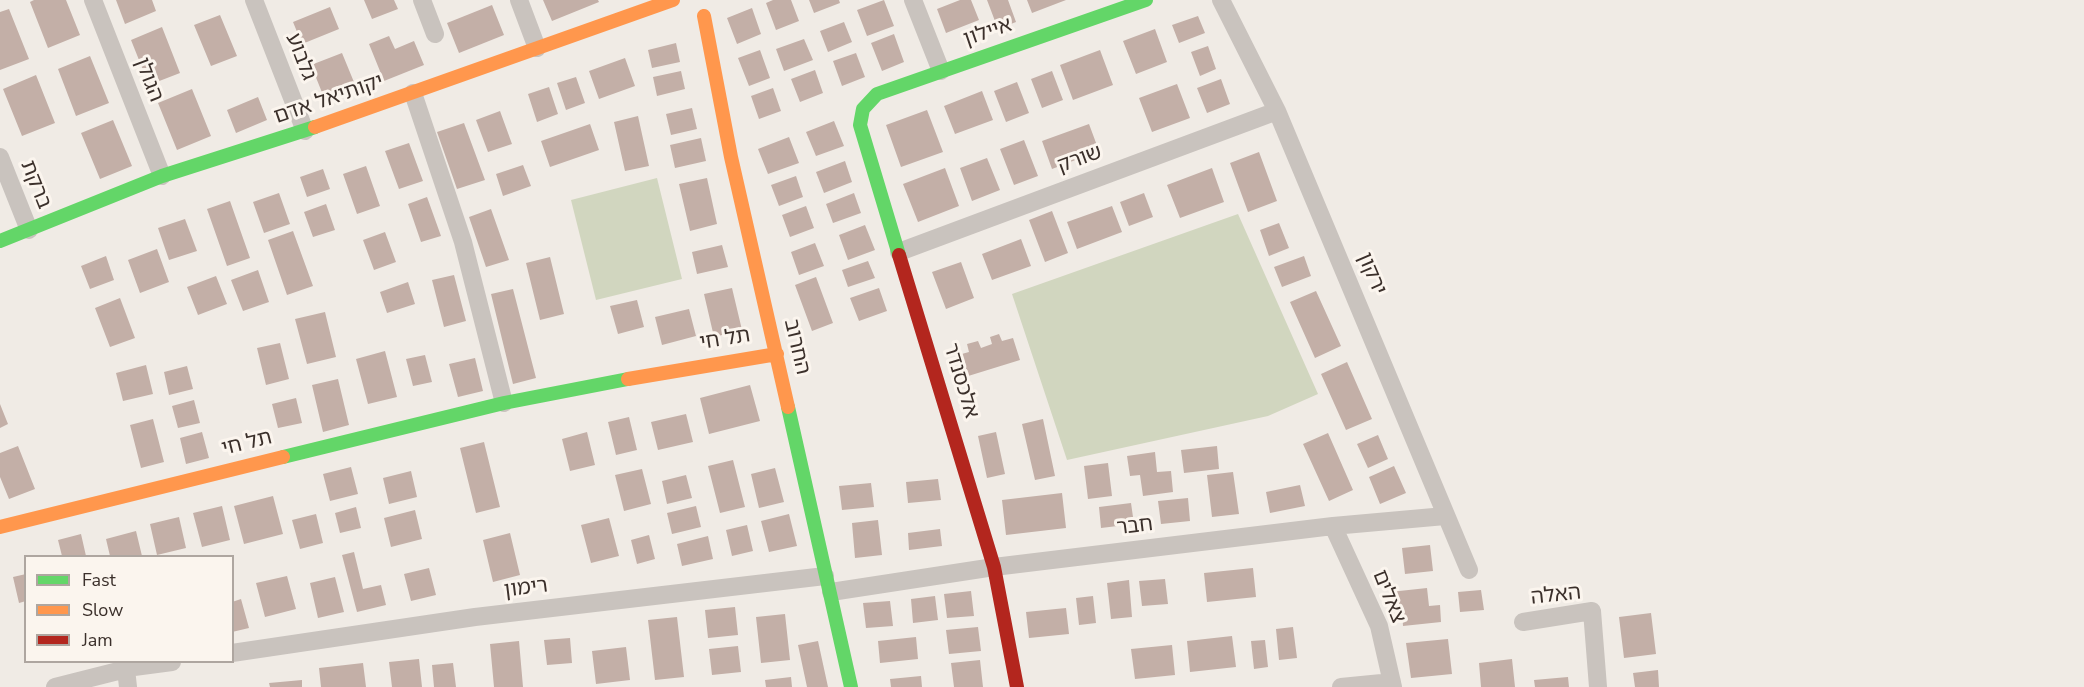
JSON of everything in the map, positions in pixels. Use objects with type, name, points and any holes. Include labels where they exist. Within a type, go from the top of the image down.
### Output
[{"type":"street","name":"הגולן","points":[[93,0],[162,176]]},
{"type":"street","name":"גלבוע","points":[[254,0],[305,131]]},
{"type":"street","points":[[422,0],[435,34]]},
{"type":"street","points":[[519,0],[537,48]]},
{"type":"street","name":"יקותיאל אדם","points":[[0,241],[162,176],[305,131],[673,0]]},
{"type":"street","points":[[673,0],[685,15],[704,16],[714,3]]},
{"type":"street","points":[[913,0],[941,71]]},
{"type":"street","name":"איילון","points":[[877,94],[1146,0]]},
{"type":"street","name":"ירקון","points":[[1221,0],[1277,111],[1469,570]]},
{"type":"street","name":"החרוב","points":[[704,16],[731,157],[851,687]]},
{"type":"street","points":[[413,93],[463,242],[504,404]]},
{"type":"street","name":"אלכסנדר","points":[[877,94],[863,109],[860,125],[994,567],[1017,687]]},
{"type":"street","name":"שורק","points":[[899,252],[1277,111]]},
{"type":"street","name":"ברקת","points":[[0,157],[29,230]]},
{"type":"street","name":"תל חי","points":[[0,527],[504,404],[603,383],[777,354]]},
{"type":"street","name":"חבר","points":[[828,584],[994,567],[1333,526],[1445,516]]},
{"type":"street","name":"צאלים","points":[[1333,526],[1378,626],[1393,684]]},
{"type":"street","name":"רימון","points":[[234,653],[475,617],[828,584]]},
{"type":"street","name":"האלה","points":[[1523,622],[1592,611],[1598,687]]},
{"type":"street","points":[[55,687],[127,678],[169,663]]},
{"type":"street","points":[[1341,687],[1393,684]]},
{"type":"green space","points":[[657,178],[682,279],[596,300],[571,200]]},
{"type":"green space","points":[[1238,214],[1318,394],[1268,416],[1067,460],[1012,294]]},
{"type":"building","points":[[66,0],[80,35],[48,48],[30,2]]},
{"type":"building","points":[[116,0],[152,0],[156,11],[125,24]]},
{"type":"building","points":[[364,0],[394,0],[398,9],[372,19]]},
{"type":"building","points":[[543,0],[598,0],[599,2],[552,21]]},
{"type":"building","points":[[773,0],[791,0],[799,21],[776,30],[766,3]]},
{"type":"building","points":[[809,0],[839,0],[840,3],[814,13]]},
{"type":"building","points":[[884,0],[894,26],[867,36],[857,10]]},
{"type":"building","points":[[960,0],[971,0],[979,20],[946,33],[937,9]]},
{"type":"building","points":[[987,0],[1008,0],[1016,22],[998,29]]},
{"type":"building","points":[[1027,0],[1066,0],[1032,13]]},
{"type":"building","points":[[492,5],[504,35],[459,53],[447,23]]},
{"type":"building","points":[[330,7],[339,29],[302,44],[293,22]]},
{"type":"building","points":[[752,8],[761,34],[737,44],[727,18]]},
{"type":"building","points":[[9,9],[29,59],[0,70],[0,12]]},
{"type":"building","points":[[220,15],[237,56],[211,66],[194,25]]},
{"type":"building","points":[[1198,16],[1205,33],[1179,43],[1172,25]]},
{"type":"building","points":[[844,22],[852,42],[828,52],[820,31]]},
{"type":"building","points":[[162,27],[180,73],[149,85],[131,40]]},
{"type":"building","points":[[1155,29],[1167,62],[1136,74],[1123,41]]},
{"type":"building","points":[[894,34],[904,62],[882,71],[871,43]]},
{"type":"building","points":[[389,36],[395,49],[414,41],[424,65],[384,81],[369,44]]},
{"type":"building","points":[[804,39],[813,60],[784,71],[776,49]]},
{"type":"building","points":[[676,43],[680,62],[652,68],[648,50]]},
{"type":"building","points":[[1208,46],[1216,69],[1200,76],[1191,52]]},
{"type":"building","points":[[760,50],[770,78],[749,86],[738,58]]},
{"type":"building","points":[[1100,50],[1113,85],[1073,100],[1060,65]]},
{"type":"building","points":[[342,53],[356,87],[325,100],[311,65]]},
{"type":"building","points":[[856,53],[865,77],[842,86],[833,61]]},
{"type":"building","points":[[90,56],[109,103],[76,116],[58,69]]},
{"type":"building","points":[[625,58],[635,86],[599,99],[589,71]]},
{"type":"building","points":[[815,70],[823,93],[800,102],[791,79]]},
{"type":"building","points":[[681,71],[685,89],[657,96],[653,77]]},
{"type":"building","points":[[1052,71],[1063,100],[1042,108],[1031,79]]},
{"type":"building","points":[[36,75],[55,123],[22,136],[3,89]]},
{"type":"building","points":[[576,77],[585,103],[566,110],[557,83]]},
{"type":"building","points":[[1221,79],[1230,104],[1207,113],[1197,88]]},
{"type":"building","points":[[1017,82],[1029,113],[1006,122],[994,91]]},
{"type":"building","points":[[1177,84],[1190,118],[1152,132],[1139,98]]},
{"type":"building","points":[[549,87],[558,114],[537,122],[528,94]]},
{"type":"building","points":[[773,88],[781,111],[759,119],[751,96]]},
{"type":"building","points":[[192,89],[211,136],[177,150],[158,103]]},
{"type":"building","points":[[982,91],[993,120],[955,134],[944,106]]},
{"type":"building","points":[[258,97],[267,120],[236,133],[227,110]]},
{"type":"building","points":[[692,108],[697,129],[671,135],[666,114]]},
{"type":"building","points":[[927,110],[943,152],[901,167],[886,125]]},
{"type":"building","points":[[500,111],[512,144],[488,152],[476,120]]},
{"type":"building","points":[[638,116],[649,166],[625,171],[614,122]]},
{"type":"building","points":[[113,120],[132,166],[100,179],[81,133]]},
{"type":"building","points":[[834,121],[844,146],[816,156],[806,132]]},
{"type":"building","points":[[464,123],[485,180],[457,189],[437,132]]},
{"type":"building","points":[[590,124],[599,150],[550,167],[541,141]]},
{"type":"building","points":[[1089,124],[1099,151],[1052,169],[1042,141]]},
{"type":"building","points":[[789,137],[799,163],[768,174],[758,149]]},
{"type":"building","points":[[701,138],[706,161],[675,168],[670,145]]},
{"type":"building","points":[[1024,140],[1038,176],[1014,185],[1000,149]]},
{"type":"building","points":[[409,143],[423,181],[399,189],[385,151]]},
{"type":"building","points":[[1259,152],[1277,201],[1248,212],[1230,163]]},
{"type":"building","points":[[987,158],[1000,190],[972,201],[960,168]]},
{"type":"building","points":[[845,161],[852,182],[824,193],[816,172]]},
{"type":"building","points":[[523,165],[531,186],[503,196],[496,174]]},
{"type":"building","points":[[366,166],[380,206],[357,214],[343,174]]},
{"type":"building","points":[[945,168],[959,206],[918,222],[903,184]]},
{"type":"building","points":[[1212,168],[1224,202],[1180,218],[1167,185]]},
{"type":"building","points":[[323,169],[330,189],[307,197],[300,177]]},
{"type":"building","points":[[796,176],[803,197],[779,206],[771,185]]},
{"type":"building","points":[[707,178],[717,224],[690,231],[679,184]]},
{"type":"building","points":[[279,193],[290,224],[264,233],[253,202]]},
{"type":"building","points":[[854,193],[861,213],[833,223],[826,204]]},
{"type":"building","points":[[1144,193],[1153,217],[1129,226],[1120,202]]},
{"type":"building","points":[[427,197],[441,236],[421,242],[408,204]]},
{"type":"building","points":[[230,201],[250,258],[227,266],[207,209]]},
{"type":"building","points":[[326,204],[335,230],[313,237],[304,212]]},
{"type":"building","points":[[806,206],[814,228],[790,237],[782,215]]},
{"type":"building","points":[[1112,206],[1122,232],[1077,249],[1067,222]]},
{"type":"building","points":[[491,209],[509,260],[486,267],[469,217]]},
{"type":"building","points":[[1052,211],[1068,253],[1045,262],[1029,220]]},
{"type":"building","points":[[185,219],[197,251],[169,260],[158,228]]},
{"type":"building","points":[[1279,223],[1289,248],[1269,256],[1260,230]]},
{"type":"building","points":[[865,225],[875,250],[848,260],[839,235]]},
{"type":"building","points":[[293,231],[313,286],[287,295],[268,240]]},
{"type":"building","points":[[385,232],[396,262],[374,270],[363,240]]},
{"type":"building","points":[[1021,239],[1031,266],[992,280],[982,254]]},
{"type":"building","points":[[815,243],[824,266],[799,275],[791,252]]},
{"type":"building","points":[[722,245],[728,267],[697,274],[692,252]]},
{"type":"building","points":[[157,249],[169,282],[140,293],[128,260]]},
{"type":"building","points":[[106,256],[114,280],[90,289],[81,266]]},
{"type":"building","points":[[1304,256],[1311,276],[1282,287],[1274,267]]},
{"type":"building","points":[[550,257],[564,314],[540,320],[526,263]]},
{"type":"building","points":[[868,261],[875,278],[848,287],[842,270]]},
{"type":"building","points":[[961,262],[974,298],[946,309],[932,272]]},
{"type":"building","points":[[258,270],[269,302],[243,311],[231,280]]},
{"type":"building","points":[[454,275],[466,321],[444,327],[432,280]]},
{"type":"building","points":[[216,276],[227,304],[198,315],[187,287]]},
{"type":"building","points":[[816,277],[833,323],[812,331],[795,285]]},
{"type":"building","points":[[408,282],[415,304],[387,313],[380,292]]},
{"type":"building","points":[[732,288],[742,330],[714,337],[704,294]]},
{"type":"building","points":[[879,288],[887,311],[859,321],[850,298]]},
{"type":"building","points":[[513,289],[536,378],[513,384],[491,294]]},
{"type":"building","points":[[1316,291],[1341,346],[1315,358],[1290,302]]},
{"type":"building","points":[[120,298],[135,338],[110,347],[95,308]]},
{"type":"building","points":[[637,300],[644,327],[618,334],[610,306]]},
{"type":"building","points":[[689,309],[696,336],[662,345],[655,317]]},
{"type":"building","points":[[325,312],[336,357],[307,364],[295,319]]},
{"type":"building","points":[[999,334],[1002,341],[1013,338],[1020,360],[965,377],[958,355],[969,352],[967,344],[978,341],[981,348],[992,344],[990,337]]},
{"type":"building","points":[[280,343],[289,379],[266,385],[257,348]]},
{"type":"building","points":[[385,351],[397,397],[368,404],[356,359]]},
{"type":"building","points":[[425,355],[432,382],[413,386],[406,359]]},
{"type":"building","points":[[475,358],[483,391],[458,397],[449,364]]},
{"type":"building","points":[[1347,362],[1372,419],[1346,430],[1321,374]]},
{"type":"building","points":[[146,365],[153,394],[123,401],[116,373]]},
{"type":"building","points":[[187,366],[193,389],[169,395],[164,372]]},
{"type":"building","points":[[338,379],[349,425],[323,432],[312,385]]},
{"type":"building","points":[[750,385],[760,421],[709,434],[700,398]]},
{"type":"building","points":[[296,398],[302,423],[278,428],[272,404]]},
{"type":"building","points":[[194,400],[200,423],[178,428],[172,406]]},
{"type":"building","points":[[0,404],[8,424],[0,428]]},
{"type":"building","points":[[686,414],[693,442],[658,450],[651,422]]},
{"type":"building","points":[[629,417],[637,450],[616,455],[608,422]]},
{"type":"building","points":[[153,419],[164,462],[141,468],[130,425]]},
{"type":"building","points":[[1043,419],[1055,476],[1035,480],[1022,424]]},
{"type":"building","points":[[202,432],[209,458],[186,464],[180,438]]},
{"type":"building","points":[[587,432],[595,465],[570,471],[562,439]]},
{"type":"building","points":[[996,432],[1005,474],[987,478],[978,436]]},
{"type":"building","points":[[1328,433],[1353,490],[1329,501],[1303,444]]},
{"type":"building","points":[[1378,435],[1388,459],[1368,468],[1357,444]]},
{"type":"building","points":[[484,442],[500,507],[476,513],[460,448]]},
{"type":"building","points":[[18,446],[35,489],[9,499],[0,477],[0,453]]},
{"type":"building","points":[[1217,446],[1219,469],[1184,473],[1181,450]]},
{"type":"building","points":[[1155,452],[1157,472],[1171,471],[1173,492],[1143,496],[1140,475],[1130,476],[1127,456]]},
{"type":"building","points":[[733,460],[745,507],[720,513],[708,466]]},
{"type":"building","points":[[1108,463],[1112,496],[1088,499],[1084,466]]},
{"type":"building","points":[[1394,466],[1406,493],[1380,504],[1369,477]]},
{"type":"building","points":[[351,467],[358,494],[330,501],[323,474]]},
{"type":"building","points":[[775,468],[784,502],[759,508],[751,474]]},
{"type":"building","points":[[642,469],[651,504],[624,511],[615,475]]},
{"type":"building","points":[[411,471],[417,497],[389,504],[383,478]]},
{"type":"building","points":[[1233,472],[1239,514],[1212,517],[1207,475]]},
{"type":"building","points":[[686,475],[692,498],[667,504],[662,481]]},
{"type":"building","points":[[938,479],[941,500],[908,503],[906,482]]},
{"type":"building","points":[[871,483],[874,507],[842,510],[839,486]]},
{"type":"building","points":[[1300,485],[1305,506],[1270,513],[1266,492]]},
{"type":"building","points":[[1062,493],[1066,528],[1006,535],[1002,500]]},
{"type":"building","points":[[273,496],[283,534],[244,544],[234,506]]},
{"type":"building","points":[[1188,498],[1190,521],[1161,524],[1158,501]]},
{"type":"building","points":[[1131,503],[1134,524],[1101,528],[1099,507]]},
{"type":"building","points":[[222,506],[230,540],[202,547],[193,513]]},
{"type":"building","points":[[696,506],[701,527],[672,534],[667,513]]},
{"type":"building","points":[[356,507],[361,528],[340,533],[335,513]]},
{"type":"building","points":[[415,510],[422,539],[391,547],[384,518]]},
{"type":"building","points":[[316,514],[323,543],[300,549],[292,520]]},
{"type":"building","points":[[789,514],[797,546],[769,552],[761,521]]},
{"type":"building","points":[[179,517],[186,548],[157,555],[150,524]]},
{"type":"building","points":[[609,518],[619,556],[591,563],[581,525]]},
{"type":"building","points":[[878,520],[882,555],[855,558],[852,523]]},
{"type":"building","points":[[747,525],[753,551],[732,556],[726,530]]},
{"type":"building","points":[[940,529],[942,546],[909,550],[908,533]]},
{"type":"building","points":[[136,531],[142,555],[110,555],[106,539]]},
{"type":"building","points":[[510,533],[520,575],[493,582],[483,540]]},
{"type":"building","points":[[81,534],[86,555],[62,555],[58,540]]},
{"type":"building","points":[[649,535],[655,559],[637,564],[631,540]]},
{"type":"building","points":[[708,536],[713,559],[682,566],[677,544]]},
{"type":"building","points":[[1430,545],[1433,571],[1405,574],[1402,548]]},
{"type":"building","points":[[354,552],[363,589],[381,585],[386,605],[357,612],[342,555]]},
{"type":"building","points":[[429,568],[436,595],[411,601],[404,574]]},
{"type":"building","points":[[1253,568],[1256,597],[1207,602],[1204,573]]},
{"type":"building","points":[[24,574],[24,602],[19,603],[13,577]]},
{"type":"building","points":[[287,576],[296,609],[265,617],[256,583]]},
{"type":"building","points":[[335,577],[344,612],[318,618],[310,583]]},
{"type":"building","points":[[1165,579],[1168,604],[1142,606],[1139,581]]},
{"type":"building","points":[[1129,580],[1132,617],[1111,619],[1107,583]]},
{"type":"building","points":[[1427,588],[1429,606],[1440,605],[1441,622],[1403,626],[1402,609],[1392,610],[1390,592]]},
{"type":"building","points":[[1481,590],[1484,610],[1460,612],[1458,592]]},
{"type":"building","points":[[971,591],[974,616],[947,618],[944,594]]},
{"type":"building","points":[[935,596],[938,620],[913,623],[911,599]]},
{"type":"building","points":[[1093,596],[1096,623],[1079,625],[1076,598]]},
{"type":"building","points":[[241,599],[249,628],[234,632],[234,601]]},
{"type":"building","points":[[890,601],[893,626],[866,628],[863,603]]},
{"type":"building","points":[[735,607],[738,635],[708,638],[705,610]]},
{"type":"building","points":[[1066,608],[1069,634],[1029,638],[1026,612]]},
{"type":"building","points":[[1651,613],[1656,654],[1624,658],[1619,617]]},
{"type":"building","points":[[785,614],[790,660],[761,663],[756,617]]},
{"type":"building","points":[[677,617],[684,677],[655,680],[648,620]]},
{"type":"building","points":[[978,627],[981,651],[949,654],[946,630]]},
{"type":"building","points":[[1293,627],[1297,658],[1279,660],[1276,629]]},
{"type":"building","points":[[1232,636],[1236,667],[1190,672],[1187,641]]},
{"type":"building","points":[[916,637],[918,659],[880,663],[878,641]]},
{"type":"building","points":[[570,638],[572,663],[547,665],[544,640]]},
{"type":"building","points":[[1448,639],[1452,674],[1411,678],[1406,643]]},
{"type":"building","points":[[1265,640],[1268,667],[1254,669],[1251,641]]},
{"type":"building","points":[[519,641],[523,687],[494,687],[490,644]]},
{"type":"building","points":[[818,641],[828,687],[807,687],[798,645]]},
{"type":"building","points":[[1172,645],[1175,675],[1135,679],[1131,649]]},
{"type":"building","points":[[738,646],[741,672],[712,675],[709,649]]},
{"type":"building","points":[[626,647],[630,680],[596,684],[592,651]]},
{"type":"building","points":[[419,659],[422,687],[392,687],[389,662]]},
{"type":"building","points":[[1512,659],[1515,687],[1481,687],[1479,663]]},
{"type":"building","points":[[980,660],[983,687],[954,687],[951,663]]},
{"type":"building","points":[[363,663],[366,687],[321,687],[319,668]]},
{"type":"building","points":[[453,663],[456,687],[434,687],[432,665]]},
{"type":"building","points":[[1658,670],[1659,687],[1635,687],[1633,673]]},
{"type":"building","points":[[921,676],[922,687],[891,687],[890,679]]},
{"type":"building","points":[[791,677],[792,687],[766,687],[765,680]]},
{"type":"building","points":[[1568,677],[1569,687],[1535,687],[1534,680]]},
{"type":"building","points":[[302,680],[302,687],[270,687],[269,683]]},
{"type":"traffic: fast","points":[[899,255],[860,125],[863,109],[877,94],[1146,0]]},
{"type":"traffic: fast","points":[[0,241],[162,176],[315,127]]},
{"type":"traffic: fast","points":[[283,457],[504,403],[628,379]]},
{"type":"traffic: fast","points":[[788,407],[851,687]]},
{"type":"traffic: slow","points":[[315,127],[673,0]]},
{"type":"traffic: slow","points":[[704,16],[731,157],[788,407]]},
{"type":"traffic: slow","points":[[628,379],[777,354]]},
{"type":"traffic: slow","points":[[0,527],[283,457]]},
{"type":"traffic: jam","points":[[899,255],[994,567],[1017,687]]}]
